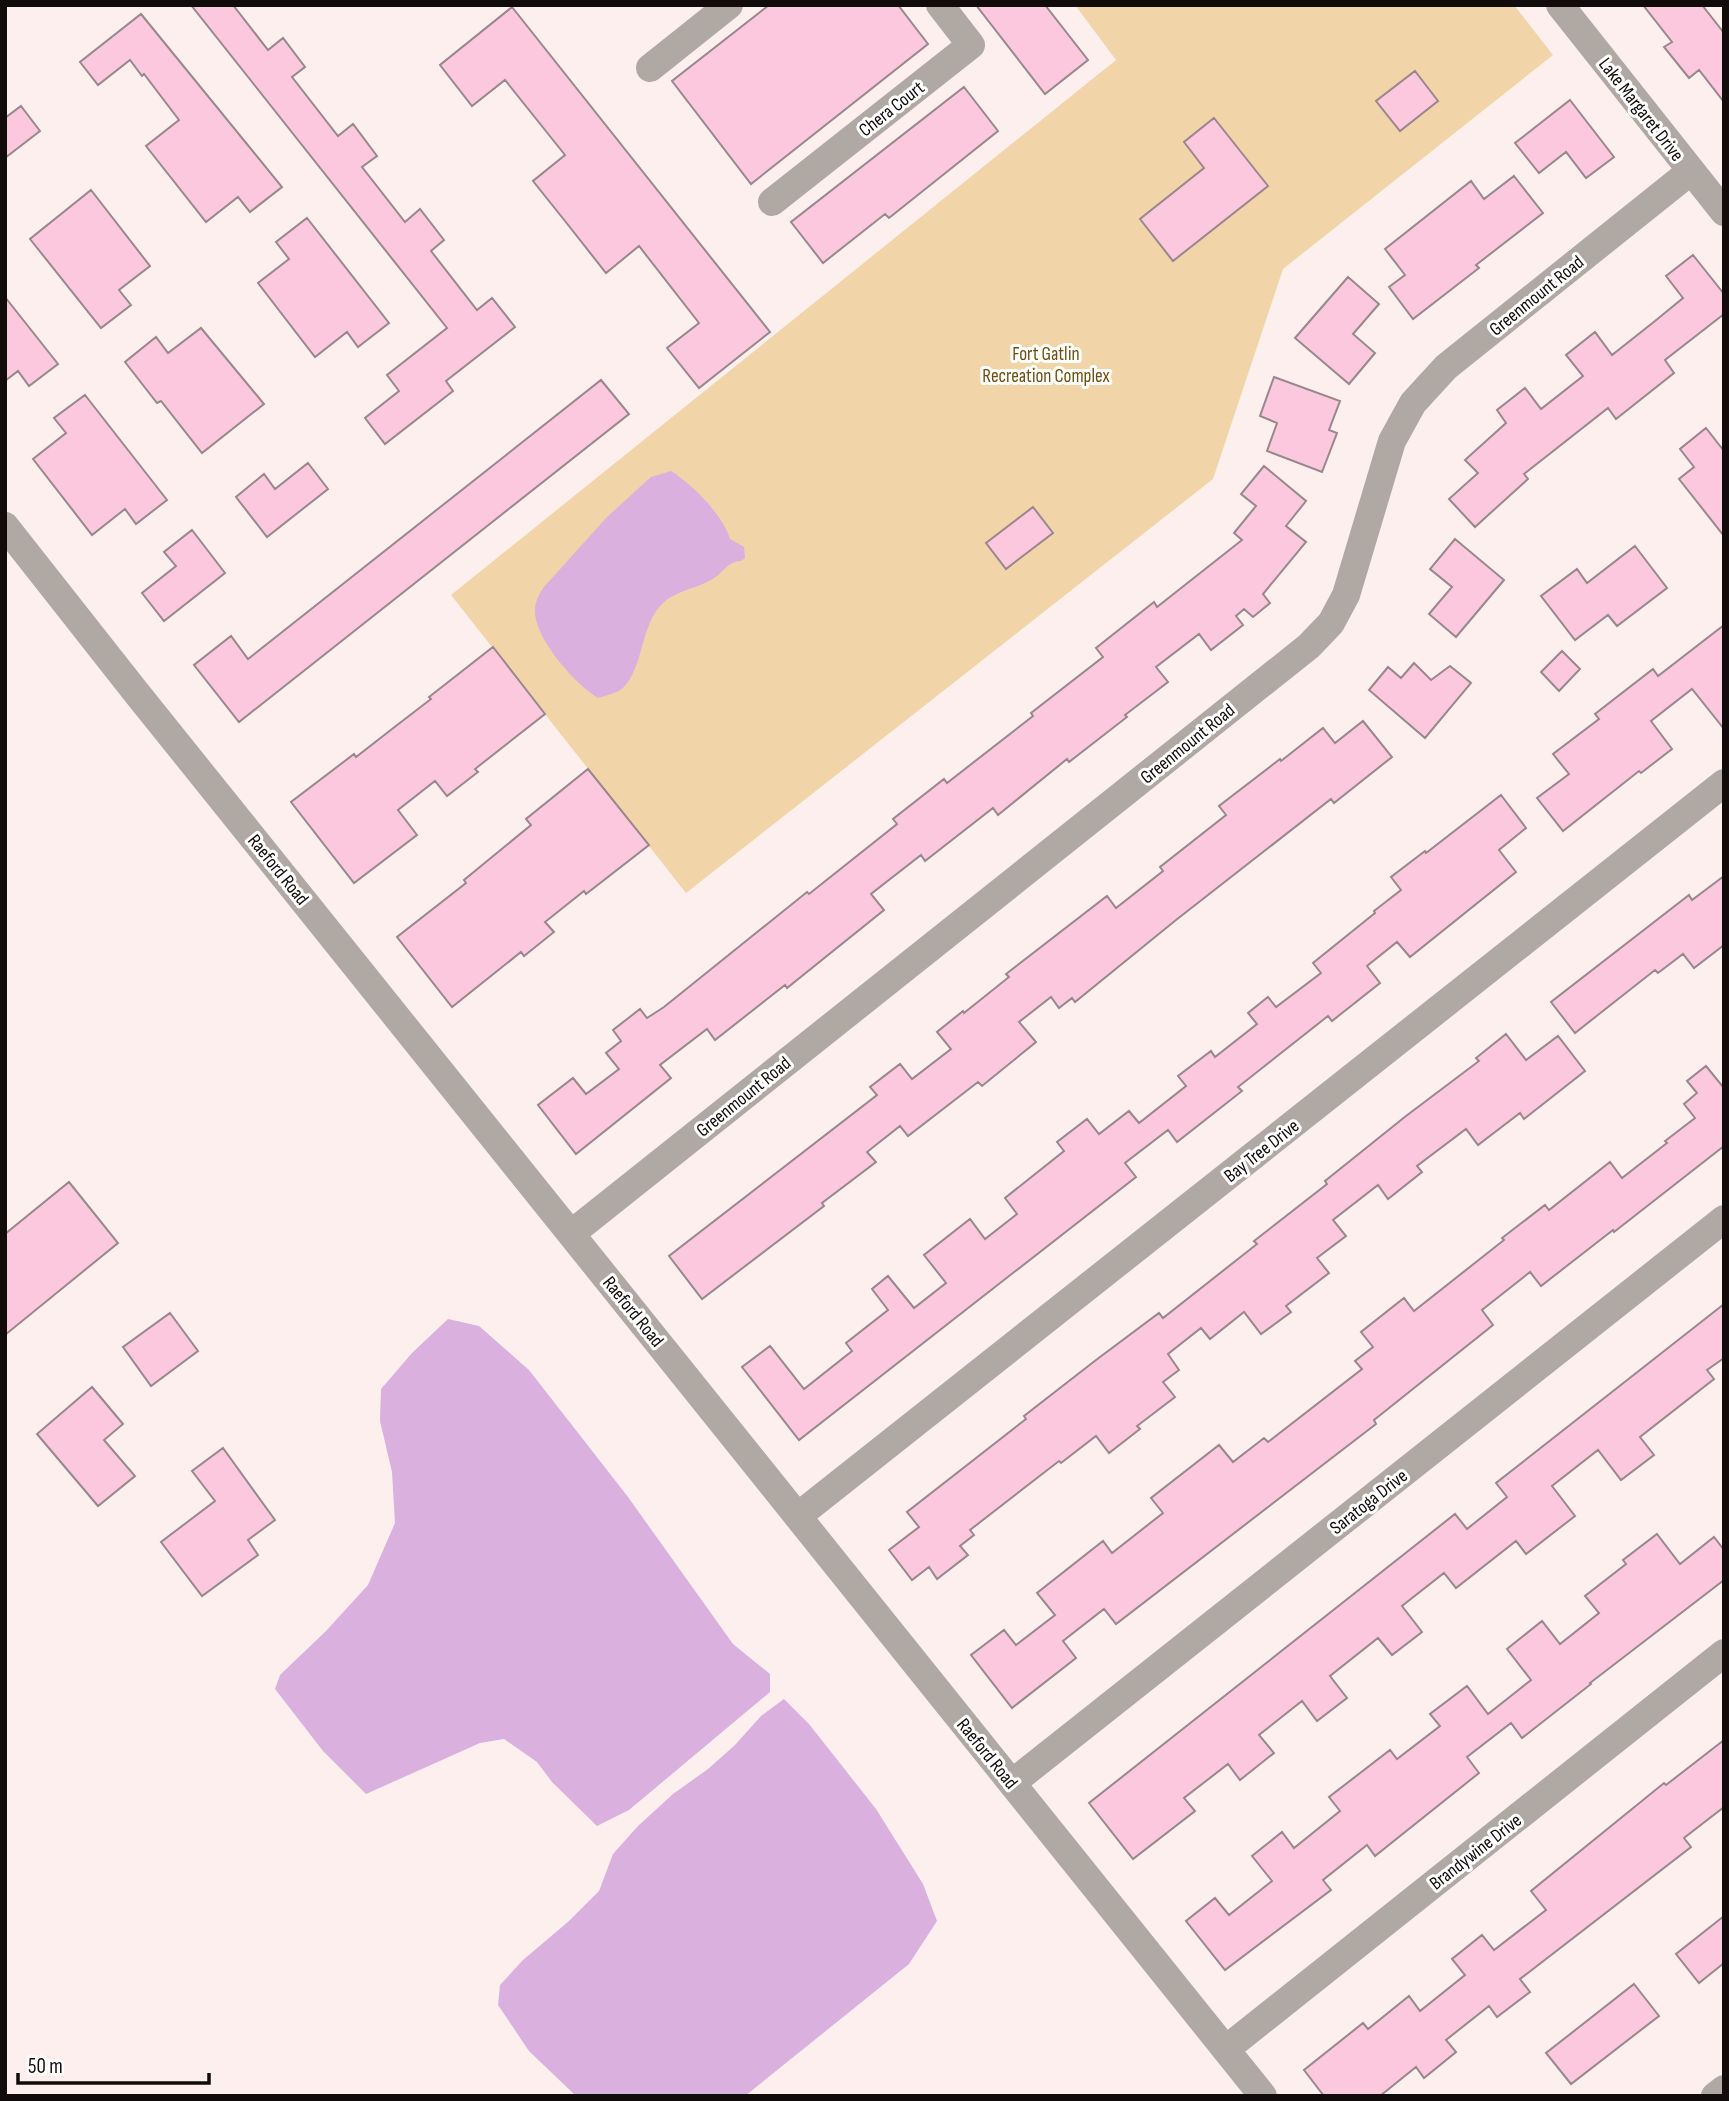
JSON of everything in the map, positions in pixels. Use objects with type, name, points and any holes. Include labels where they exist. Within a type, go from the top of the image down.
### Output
[{"type":"street","points":[[650,68],[729,5]]},
{"type":"street","name":"Chera Court","points":[[772,202],[971,45],[940,5]]},
{"type":"street","name":"Lake Margaret Drive","points":[[1560,5],[1724,212]]},
{"type":"street","name":"Greenmount Road","points":[[572,1233],[1310,646],[1331,623],[1346,595],[1392,441],[1413,403],[1446,367],[1691,171]]},
{"type":"street","name":"Raeford Road","points":[[5,526],[1263,2096]]},
{"type":"street","name":"Bay Tree Drive","points":[[798,1517],[1724,783]]},
{"type":"street","name":"Saratoga Drive","points":[[1012,1783],[1724,1219]]},
{"type":"street","name":"Brandywine Drive","points":[[1226,2049],[1724,1653]]},
{"type":"street","points":[[1715,2096],[1724,2089]]},
{"type":"green space","name":"Fort Gatlin Recreation Complex","points":[[1075,5],[1514,5],[1553,55],[1283,269],[1213,479],[686,893],[451,595],[1116,60]]},
{"type":"shaded area","points":[[671,471],[706,501],[721,520],[730,539],[744,547],[745,558],[728,566],[711,580],[673,596],[662,604],[650,623],[630,679],[620,690],[598,698],[569,673],[550,649],[535,614],[537,600],[543,588],[607,517],[651,477]]},
{"type":"shaded area","points":[[448,1319],[479,1326],[529,1370],[628,1497],[733,1644],[770,1674],[770,1692],[629,1810],[597,1826],[552,1782],[537,1762],[504,1739],[480,1743],[366,1794],[323,1751],[275,1689],[280,1675],[326,1631],[368,1585],[395,1523],[392,1472],[380,1421],[381,1389],[412,1353]]},
{"type":"shaded area","points":[[784,1699],[809,1724],[876,1809],[923,1884],[937,1921],[909,1964],[745,2096],[576,2096],[529,2051],[498,2005],[500,1985],[523,1960],[599,1891],[613,1854],[638,1826],[673,1794],[708,1769],[735,1745],[761,1716]]},
{"type":"building","points":[[191,5],[233,5],[268,50],[283,38],[305,67],[292,77],[338,136],[353,124],[377,156],[362,167],[405,222],[420,209],[444,240],[431,251],[477,310],[492,298],[515,327],[446,381],[453,391],[385,444],[365,418],[399,391],[387,375],[447,328]]},
{"type":"building","points":[[769,5],[898,5],[928,44],[751,184],[672,81]]},
{"type":"building","points":[[976,5],[1045,5],[1088,60],[1045,94]]},
{"type":"building","points":[[1643,5],[1702,5],[1724,33],[1724,102],[1699,70],[1689,78],[1664,47],[1672,42]]},
{"type":"building","points":[[512,7],[770,332],[699,388],[667,348],[699,323],[639,246],[606,273],[533,181],[565,155],[505,80],[472,106],[440,65]]},
{"type":"building","points":[[141,14],[282,187],[250,212],[238,197],[206,222],[146,146],[179,120],[144,74],[142,76],[130,60],[98,85],[80,62]]},
{"type":"building","points":[[1415,71],[1438,101],[1400,131],[1376,101]]},
{"type":"building","points":[[964,87],[998,131],[889,218],[885,214],[823,263],[791,222]]},
{"type":"building","points":[[1570,100],[1614,157],[1586,178],[1566,152],[1539,173],[1515,143]]},
{"type":"building","points":[[21,106],[40,131],[5,158],[5,118]]},
{"type":"building","points":[[1214,118],[1268,186],[1173,261],[1140,219],[1204,168],[1184,142]]},
{"type":"building","points":[[1514,176],[1543,213],[1476,265],[1479,268],[1413,319],[1389,287],[1405,275],[1385,249],[1471,181],[1484,199]]},
{"type":"building","points":[[91,190],[150,266],[119,290],[131,305],[101,328],[30,239]]},
{"type":"building","points":[[307,218],[389,323],[358,347],[347,332],[315,357],[258,283],[289,259],[276,242]]},
{"type":"building","points":[[1693,255],[1724,294],[1724,314],[1665,360],[1674,373],[1616,419],[1608,408],[1524,474],[1528,479],[1475,527],[1449,499],[1478,473],[1465,460],[1506,423],[1497,410],[1525,388],[1541,409],[1583,376],[1566,355],[1595,332],[1612,355],[1655,321],[1683,298],[1666,276]]},
{"type":"building","points":[[1348,277],[1379,304],[1353,334],[1375,353],[1349,384],[1295,338]]},
{"type":"building","points":[[5,297],[58,364],[29,386],[18,371],[5,381]]},
{"type":"building","points":[[201,328],[264,404],[202,453],[161,401],[157,403],[125,362],[156,337],[168,353]]},
{"type":"building","points":[[1274,377],[1340,401],[1329,430],[1337,433],[1322,472],[1267,451],[1277,423],[1260,416]]},
{"type":"building","points":[[601,380],[629,414],[239,722],[194,665],[231,636],[248,659]]},
{"type":"building","points":[[85,395],[167,500],[136,524],[125,509],[92,535],[33,459],[66,433],[54,418]]},
{"type":"building","points":[[1706,428],[1724,451],[1724,536],[1679,479],[1694,467],[1680,449]]},
{"type":"building","points":[[308,463],[328,489],[267,537],[236,497],[264,474],[275,489]]},
{"type":"building","points":[[1264,466],[1306,501],[1286,526],[1306,542],[1263,594],[1270,603],[1253,617],[1244,609],[1236,616],[1243,625],[1211,650],[1199,634],[1156,667],[1168,682],[1125,715],[1127,717],[1069,762],[1067,759],[998,815],[993,808],[925,861],[921,855],[871,894],[884,910],[787,988],[785,985],[715,1040],[707,1029],[660,1065],[671,1078],[576,1154],[538,1105],[573,1078],[586,1094],[619,1069],[606,1053],[621,1041],[613,1030],[640,1009],[647,1018],[664,1007],[807,892],[809,894],[897,824],[893,819],[944,779],[947,783],[1033,716],[1031,713],[1103,657],[1096,648],[1154,602],[1157,607],[1242,540],[1234,533],[1256,506],[1241,494]]},
{"type":"building","points":[[1033,507],[1053,533],[1006,569],[986,543]]},
{"type":"building","points":[[192,530],[225,573],[164,621],[142,593],[176,566],[164,552]]},
{"type":"building","points":[[1455,539],[1504,580],[1456,637],[1429,614],[1452,587],[1430,569]]},
{"type":"building","points":[[1635,546],[1667,588],[1617,626],[1608,615],[1575,640],[1541,596],[1577,569],[1587,583]]},
{"type":"building","points":[[1724,625],[1724,729],[1692,689],[1651,721],[1672,749],[1641,773],[1639,771],[1563,831],[1537,798],[1569,774],[1553,754],[1599,719],[1595,714],[1653,669],[1658,676]]},
{"type":"building","points":[[493,647],[545,714],[475,769],[478,772],[447,796],[435,781],[398,810],[417,835],[354,883],[291,802],[354,754],[356,757]]},
{"type":"building","points":[[1562,651],[1580,669],[1559,691],[1541,672]]},
{"type":"building","points":[[1414,663],[1431,680],[1450,666],[1471,683],[1425,738],[1369,690],[1388,667],[1401,678]]},
{"type":"building","points":[[1363,721],[1392,757],[1334,803],[1331,799],[1075,1002],[1072,998],[1059,1008],[1051,997],[1019,1022],[1036,1042],[982,1086],[978,1082],[908,1136],[900,1126],[867,1152],[876,1162],[822,1203],[824,1206],[702,1299],[669,1256],[877,1095],[870,1087],[900,1064],[912,1079],[951,1049],[937,1032],[1009,977],[1006,974],[1107,896],[1116,908],[1163,871],[1160,867],[1226,815],[1219,806],[1323,728],[1335,743]]},
{"type":"building","points":[[588,769],[649,845],[545,922],[554,932],[524,956],[521,952],[452,1007],[397,937],[466,883],[464,880],[531,825],[526,819]]},
{"type":"building","points":[[1501,795],[1526,828],[1499,850],[1516,872],[1410,957],[1397,942],[1367,966],[1380,983],[1332,1021],[1328,1016],[1238,1087],[1242,1091],[1177,1142],[1168,1130],[1125,1163],[1136,1177],[799,1440],[742,1367],[770,1346],[804,1389],[852,1351],[846,1343],[888,1310],[872,1289],[888,1276],[914,1308],[946,1283],[924,1255],[970,1219],[985,1239],[1017,1214],[1005,1198],[1064,1151],[1057,1142],[1087,1119],[1099,1134],[1129,1111],[1139,1123],[1186,1086],[1178,1076],[1211,1051],[1215,1057],[1257,1024],[1248,1013],[1268,997],[1276,1007],[1321,973],[1313,963],[1401,890],[1391,877]]},
{"type":"building","points":[[1724,876],[1724,945],[1694,968],[1683,954],[1658,973],[1655,970],[1575,1033],[1551,1002],[1689,895],[1692,900]]},
{"type":"building","points":[[1506,1034],[1526,1060],[1558,1036],[1585,1071],[1524,1119],[1520,1113],[1478,1145],[1466,1129],[1417,1166],[1422,1172],[1388,1199],[1378,1185],[1333,1220],[1346,1236],[1317,1258],[1329,1273],[1286,1306],[1291,1312],[1261,1334],[1244,1312],[1210,1339],[1201,1328],[1168,1354],[1179,1370],[1163,1382],[1175,1397],[1137,1426],[1140,1429],[1109,1453],[1096,1436],[970,1530],[974,1535],[960,1546],[968,1555],[937,1579],[929,1567],[912,1580],[889,1550],[919,1527],[907,1512],[1026,1419],[1024,1416],[1096,1360],[1159,1313],[1163,1318],[1257,1244],[1254,1241],[1327,1184],[1325,1181],[1479,1061],[1476,1058]]},
{"type":"building","points":[[1706,1066],[1724,1088],[1724,1146],[1541,1286],[1530,1272],[1482,1310],[1493,1325],[1374,1420],[1376,1424],[1116,1624],[1104,1609],[1063,1641],[1076,1658],[1012,1708],[971,1655],[1004,1630],[1016,1645],[1055,1615],[1037,1593],[1103,1541],[1112,1553],[1163,1513],[1151,1498],[1219,1445],[1233,1462],[1264,1438],[1268,1442],[1362,1369],[1355,1361],[1373,1347],[1361,1332],[1404,1298],[1414,1311],[1545,1205],[1549,1210],[1610,1162],[1622,1178],[1667,1143],[1665,1141],[1695,1118],[1684,1104],[1697,1093],[1687,1081]]},
{"type":"building","points":[[69,1182],[118,1243],[5,1335],[5,1234]]},
{"type":"building","points":[[1724,1304],[1724,1358],[1707,1370],[1714,1379],[1640,1437],[1654,1455],[1621,1480],[1598,1450],[1552,1486],[1575,1516],[1526,1554],[1516,1541],[1456,1588],[1444,1573],[1402,1606],[1422,1632],[1392,1655],[1378,1638],[1330,1676],[1347,1698],[1317,1721],[1302,1701],[1259,1735],[1274,1753],[1240,1780],[1228,1764],[1184,1798],[1195,1811],[1133,1859],[1089,1803],[1455,1514],[1467,1529],[1507,1497],[1496,1483]]},
{"type":"building","points":[[170,1313],[198,1351],[151,1386],[123,1347]]},
{"type":"building","points":[[92,1387],[123,1424],[104,1440],[135,1476],[98,1506],[37,1434]]},
{"type":"building","points":[[223,1448],[275,1520],[248,1540],[258,1555],[202,1596],[161,1542],[215,1501],[192,1471]]},
{"type":"building","points":[[1657,1534],[1680,1564],[1714,1537],[1724,1550],[1724,1580],[1522,1738],[1511,1723],[1467,1757],[1479,1773],[1375,1856],[1367,1845],[1323,1880],[1331,1890],[1225,1970],[1186,1921],[1215,1898],[1229,1915],[1272,1881],[1252,1856],[1282,1832],[1294,1848],[1340,1811],[1329,1797],[1390,1750],[1397,1759],[1440,1726],[1430,1714],[1467,1686],[1488,1714],[1531,1680],[1507,1649],[1542,1621],[1560,1644],[1599,1613],[1585,1596],[1626,1564],[1623,1560]]},
{"type":"building","points":[[1724,1740],[1724,1807],[1684,1838],[1691,1847],[1520,1979],[1530,1992],[1497,2017],[1489,2006],[1446,2040],[1456,2052],[1424,2078],[1416,2067],[1380,2096],[1324,2096],[1304,2070],[1363,2023],[1368,2029],[1409,1996],[1420,2011],[1465,1975],[1452,1959],[1482,1935],[1494,1950],[1546,1910],[1531,1891],[1664,1783],[1666,1785]]},
{"type":"building","points":[[1724,1916],[1724,1963],[1699,1983],[1676,1954]]},
{"type":"building","points":[[1634,1984],[1659,2016],[1571,2084],[1546,2053]]}]
